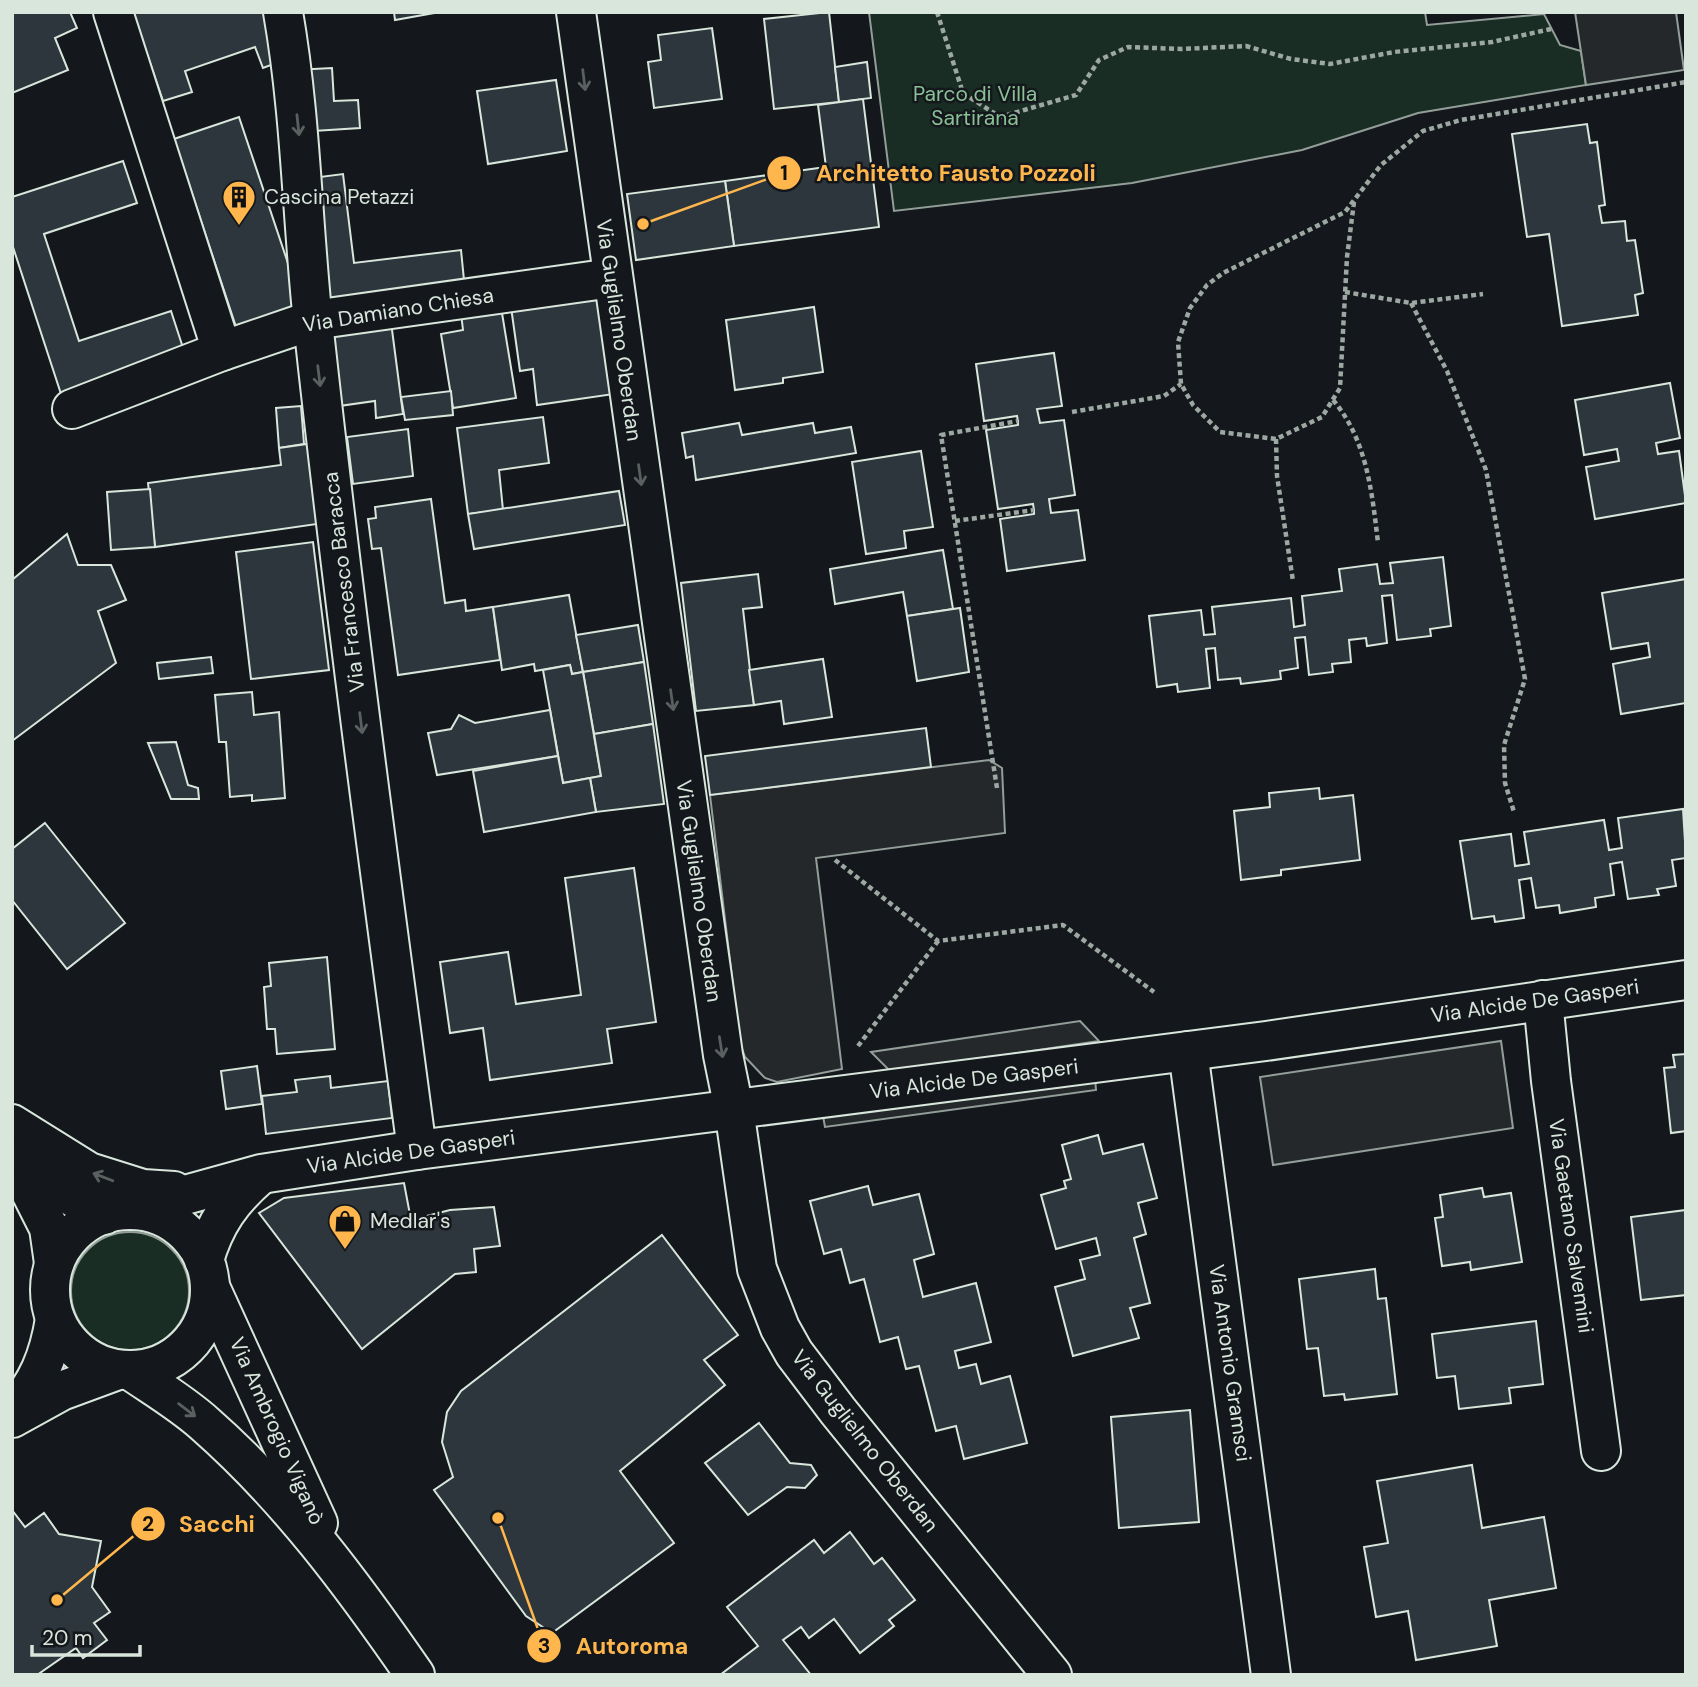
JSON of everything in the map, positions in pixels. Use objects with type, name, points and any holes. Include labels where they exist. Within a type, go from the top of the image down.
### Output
[{"type":"street","points":[[113,12],[222,351]]},
{"type":"street","name":"Via Francesco Baracca","points":[[283,12],[291,57],[313,320],[372,813],[417,1150]]},
{"type":"street","name":"Via Guglielmo Oberdan","points":[[576,12],[723,1055],[734,1109],[757,1269],[767,1301],[794,1353],[1052,1675]]},
{"type":"street","name":"Via Damiano Chiesa","points":[[72,409],[222,351],[313,320],[612,278]]},
{"type":"street","name":"Via Alcide De Gasperi","points":[[118,1212],[162,1204],[194,1192],[261,1174],[417,1150],[1188,1051],[1686,980]]},
{"type":"street","name":"Via Gaetano Salvemini","points":[[1543,1000],[1553,1095],[1601,1451]]},
{"type":"street","name":"Via Antonio Gramsci","points":[[1188,1051],[1271,1675]]},
{"type":"street","points":[[12,1124],[99,1176],[143,1189],[194,1192]]},
{"type":"street","points":[[12,1144],[56,1187],[118,1212],[155,1214],[175,1224],[192,1240],[207,1273]]},
{"type":"street","points":[[12,1155],[36,1197],[49,1228],[54,1263]]},
{"type":"street","points":[[12,1418],[61,1391],[125,1370],[157,1366],[179,1354],[196,1335],[207,1312],[211,1234],[235,1196],[261,1174]]},
{"type":"street","points":[[118,1212],[83,1226],[66,1242],[54,1263],[50,1283],[55,1319],[65,1338],[79,1353],[98,1364],[125,1370]]},
{"type":"street","name":"Via Ambrogio Viganò","points":[[207,1273],[297,1480],[346,1575],[415,1675]]},
{"type":"street","points":[[12,1412],[30,1393],[44,1365],[55,1319]]},
{"type":"street","name":"Via Ambrogio Viganò","points":[[125,1370],[203,1422],[228,1445],[346,1575]]},
{"type":"path","points":[[937,12],[963,93],[1000,117],[1076,95],[1099,60],[1128,47],[1181,49],[1246,46],[1291,59],[1330,64],[1394,52],[1492,42],[1551,29]]},
{"type":"path","points":[[1354,202],[1345,292],[1340,388],[1322,417],[1276,439],[1220,432],[1193,405],[1181,384],[1178,342],[1190,308],[1207,285],[1223,273],[1345,212],[1381,165],[1423,131],[1461,120],[1686,82]]},
{"type":"path","points":[[1345,292],[1411,303],[1483,294]]},
{"type":"path","points":[[1411,303],[1447,371],[1486,470],[1525,679],[1504,745],[1505,783],[1514,812]]},
{"type":"path","points":[[1072,412],[1164,396],[1181,384]]},
{"type":"path","points":[[1333,400],[1349,419],[1366,465],[1378,543]]},
{"type":"path","points":[[997,788],[941,435],[1018,421]]},
{"type":"path","points":[[1276,439],[1277,477],[1293,581]]},
{"type":"path","points":[[955,521],[1034,510]]},
{"type":"path","points":[[835,860],[938,941],[1063,925],[1154,992]]},
{"type":"path","points":[[859,1046],[938,941]]},
{"type":"green space","name":"Parco di Villa Sartirana","points":[[869,12],[1425,12],[1427,25],[1544,14],[1560,45],[1581,51],[1586,85],[1418,113],[1302,150],[1132,183],[894,211]]},
{"type":"green space","points":[[130,1232],[163,1242],[179,1258],[189,1291],[179,1324],[163,1340],[130,1350],[97,1340],[81,1324],[71,1291],[81,1258],[97,1242]]},
{"type":"shaded area","points":[[1575,12],[1676,12],[1684,70],[1586,85]]},
{"type":"shaded area","points":[[989,760],[1002,768],[1005,833],[816,858],[842,1069],[777,1082],[765,1078],[745,1057],[740,1043],[710,795]]},
{"type":"shaded area","points":[[1080,1021],[1099,1041],[891,1072],[871,1052]]},
{"type":"shaded area","points":[[1501,1041],[1513,1128],[1273,1165],[1260,1077]]},
{"type":"shaded area","points":[[1095,1078],[1096,1090],[825,1127],[823,1116]]},
{"type":"building","points":[[12,12],[70,12],[77,28],[55,38],[68,70],[12,93]]},
{"type":"building","points":[[275,12],[287,59],[263,68],[255,47],[185,71],[192,92],[163,101],[133,13]]},
{"type":"building","points":[[394,12],[440,12],[395,20]]},
{"type":"building","points":[[829,12],[839,102],[774,109],[764,19]]},
{"type":"building","points":[[712,28],[722,99],[654,108],[648,62],[661,60],[658,35]]},
{"type":"building","points":[[867,62],[871,98],[839,102],[835,67]]},
{"type":"building","points":[[332,68],[334,101],[358,100],[360,128],[298,132],[295,70]]},
{"type":"building","points":[[556,80],[567,151],[488,164],[477,91]]},
{"type":"building","points":[[863,99],[879,227],[734,246],[725,181],[826,167],[818,105]]},
{"type":"building","name":"Cascina Petazzi","points":[[239,117],[305,314],[239,336],[174,139]]},
{"type":"building","points":[[1587,124],[1590,143],[1597,142],[1605,205],[1599,206],[1602,223],[1625,221],[1627,241],[1635,240],[1643,293],[1635,295],[1638,315],[1562,326],[1549,234],[1527,237],[1512,134]]},
{"type":"building","points":[[123,161],[137,203],[44,234],[79,341],[171,311],[186,357],[62,397],[12,244],[12,197]]},
{"type":"building","points":[[343,174],[354,263],[461,250],[465,290],[319,307],[304,179]]},
{"type":"building","points":[[725,181],[734,246],[636,260],[627,194]]},
{"type":"building","points":[[600,294],[614,394],[537,405],[533,369],[520,371],[511,307]]},
{"type":"building","points":[[501,307],[516,398],[453,408],[441,334],[463,330],[461,313]]},
{"type":"building","points":[[814,307],[823,372],[783,378],[783,383],[735,390],[726,320]]},
{"type":"building","points":[[391,322],[403,414],[376,418],[375,401],[332,407],[323,331]]},
{"type":"building","points":[[1054,353],[1062,406],[1037,409],[1040,423],[1064,420],[1075,495],[1049,499],[1051,513],[1078,510],[1085,560],[1007,571],[1000,519],[1034,514],[1034,510],[1033,504],[998,509],[986,430],[1018,425],[1018,421],[1017,416],[984,421],[976,364]]},
{"type":"building","points":[[1670,383],[1680,438],[1656,443],[1658,454],[1679,451],[1686,503],[1595,519],[1586,467],[1619,461],[1617,449],[1584,455],[1575,400]]},
{"type":"building","points":[[451,391],[453,415],[405,420],[401,397]]},
{"type":"building","points":[[301,406],[304,444],[279,448],[276,408]]},
{"type":"building","points":[[543,417],[549,463],[499,470],[503,510],[468,514],[457,428]]},
{"type":"building","points":[[739,423],[742,435],[813,423],[815,433],[851,427],[856,453],[696,480],[693,456],[686,458],[682,433]]},
{"type":"building","points":[[408,429],[413,476],[353,484],[347,437]]},
{"type":"building","points":[[314,443],[324,523],[155,547],[148,483],[281,465],[279,448]]},
{"type":"building","points":[[921,451],[933,527],[904,531],[906,548],[866,554],[852,462]]},
{"type":"building","points":[[150,489],[155,547],[111,550],[107,492]]},
{"type":"building","points":[[619,491],[625,525],[474,549],[468,514]]},
{"type":"building","points":[[431,499],[445,603],[465,600],[466,611],[493,607],[500,660],[398,675],[381,548],[372,549],[368,519],[376,518],[375,507]]},
{"type":"building","points":[[67,534],[78,565],[111,565],[126,600],[98,611],[116,663],[12,741],[12,580]]},
{"type":"building","points":[[313,542],[329,670],[251,679],[236,552]]},
{"type":"building","points":[[943,550],[953,609],[907,616],[903,592],[835,604],[830,569]]},
{"type":"building","points":[[1443,557],[1451,626],[1430,629],[1431,636],[1397,640],[1392,595],[1382,596],[1387,643],[1367,646],[1366,638],[1349,640],[1351,662],[1332,664],[1333,672],[1309,675],[1305,637],[1295,638],[1298,668],[1280,671],[1281,679],[1241,684],[1240,678],[1218,680],[1215,648],[1206,649],[1210,688],[1178,692],[1177,684],[1157,687],[1149,616],[1201,610],[1204,635],[1215,634],[1212,607],[1291,598],[1294,627],[1305,625],[1302,596],[1342,591],[1339,569],[1377,564],[1380,584],[1393,583],[1390,563]]},
{"type":"building","points":[[758,574],[762,607],[743,609],[754,705],[696,711],[681,583]]},
{"type":"building","points":[[1686,579],[1686,703],[1621,714],[1613,664],[1650,657],[1648,643],[1611,649],[1602,593]]},
{"type":"building","points":[[569,595],[583,672],[572,674],[570,665],[535,671],[534,664],[502,670],[493,607]]},
{"type":"building","points":[[960,608],[969,672],[917,681],[907,616]]},
{"type":"building","points":[[638,625],[644,662],[583,672],[576,635]]},
{"type":"building","points":[[211,657],[213,673],[159,679],[157,663]]},
{"type":"building","points":[[823,659],[832,717],[784,724],[781,701],[754,705],[749,670]]},
{"type":"building","points":[[644,662],[653,724],[594,734],[583,672]]},
{"type":"building","points":[[570,665],[572,674],[583,672],[601,776],[563,783],[543,670]]},
{"type":"building","points":[[252,692],[254,715],[279,712],[285,798],[252,801],[252,795],[230,797],[226,742],[219,742],[215,695]]},
{"type":"building","points":[[550,710],[558,756],[437,775],[428,733],[451,729],[459,715],[475,723]]},
{"type":"building","points":[[653,724],[664,804],[596,812],[590,778],[601,776],[594,734]]},
{"type":"building","points":[[926,728],[931,767],[710,795],[705,756]]},
{"type":"building","points":[[176,742],[188,785],[198,788],[199,799],[171,799],[148,743]]},
{"type":"building","points":[[558,756],[563,783],[590,778],[596,812],[484,832],[473,771]]},
{"type":"building","points":[[1319,788],[1320,799],[1353,795],[1360,860],[1281,870],[1281,875],[1241,880],[1234,811],[1270,807],[1269,793]]},
{"type":"building","points":[[1683,809],[1686,858],[1672,860],[1676,886],[1657,889],[1659,895],[1628,899],[1622,862],[1610,864],[1614,895],[1595,898],[1596,907],[1560,913],[1559,905],[1536,908],[1531,878],[1519,880],[1524,918],[1495,922],[1494,916],[1472,919],[1460,841],[1511,834],[1515,866],[1529,864],[1524,832],[1604,820],[1609,850],[1622,848],[1618,818]]},
{"type":"building","points":[[45,823],[125,923],[67,969],[12,900],[12,849]]},
{"type":"building","points":[[634,868],[656,1022],[607,1029],[612,1063],[490,1080],[483,1028],[450,1033],[440,962],[508,952],[516,1004],[581,995],[565,878]]},
{"type":"building","points":[[327,957],[335,1049],[277,1054],[275,1029],[267,1029],[264,987],[271,986],[269,963]]},
{"type":"building","points":[[1686,1054],[1686,1131],[1671,1133],[1664,1068],[1675,1067],[1673,1055]]},
{"type":"building","points":[[257,1066],[262,1104],[226,1109],[221,1071]]},
{"type":"building","points":[[330,1076],[331,1088],[388,1081],[392,1118],[266,1134],[262,1096],[297,1092],[295,1080]]},
{"type":"building","points":[[1098,1135],[1103,1154],[1143,1144],[1157,1198],[1138,1203],[1146,1234],[1134,1238],[1150,1303],[1130,1308],[1139,1338],[1073,1356],[1055,1287],[1085,1279],[1080,1260],[1100,1255],[1096,1238],[1056,1249],[1041,1195],[1066,1188],[1064,1181],[1071,1179],[1062,1145]]},
{"type":"building","points":[[404,1183],[411,1220],[450,1210],[494,1207],[500,1246],[474,1249],[476,1272],[455,1274],[362,1349],[259,1213],[284,1198]]},
{"type":"building","points":[[868,1186],[873,1205],[919,1194],[934,1254],[914,1260],[923,1297],[976,1283],[991,1342],[955,1351],[959,1368],[976,1364],[981,1384],[1010,1376],[1027,1443],[964,1459],[956,1426],[936,1431],[919,1366],[906,1369],[898,1337],[880,1342],[864,1279],[850,1283],[841,1249],[824,1254],[810,1201]]},
{"type":"building","points":[[1482,1188],[1484,1197],[1511,1193],[1522,1262],[1471,1270],[1470,1262],[1442,1266],[1435,1218],[1443,1217],[1440,1195]]},
{"type":"building","points":[[1686,1210],[1686,1295],[1641,1300],[1631,1217]]},
{"type":"building","points":[[662,1235],[738,1335],[704,1360],[725,1385],[620,1471],[674,1543],[552,1633],[526,1616],[434,1490],[453,1477],[442,1442],[447,1412],[461,1391]]},
{"type":"building","points":[[1375,1269],[1378,1299],[1386,1298],[1397,1394],[1345,1400],[1344,1394],[1324,1396],[1318,1348],[1307,1349],[1299,1279]]},
{"type":"building","points":[[1536,1321],[1543,1384],[1509,1388],[1511,1403],[1459,1409],[1455,1376],[1437,1378],[1432,1334]]},
{"type":"building","points":[[1190,1410],[1199,1522],[1119,1528],[1111,1417]]},
{"type":"building","points":[[759,1423],[790,1463],[811,1465],[817,1475],[805,1488],[787,1487],[748,1515],[705,1463]]},
{"type":"building","points":[[1472,1465],[1482,1528],[1544,1517],[1556,1588],[1489,1600],[1497,1646],[1416,1660],[1408,1611],[1376,1617],[1364,1547],[1388,1543],[1377,1481]]},
{"type":"building","points":[[12,1510],[25,1527],[44,1513],[59,1534],[101,1541],[92,1587],[110,1612],[94,1623],[107,1640],[83,1658],[76,1648],[37,1675],[12,1675]]},
{"type":"building","points":[[850,1532],[874,1564],[882,1558],[915,1600],[889,1620],[894,1626],[860,1653],[834,1619],[809,1638],[801,1627],[783,1640],[811,1675],[720,1675],[758,1646],[727,1607],[814,1540],[824,1553]]},
{"type":"place","name":"Architetto Fausto Pozzoli","points":[[643,224]]},
{"type":"place","name":"Cascina Petazzi","points":[[239,227]]},
{"type":"place","name":"Medlar's","points":[[345,1251]]},
{"type":"place","name":"Autoroma","points":[[498,1518]]},
{"type":"place","name":"Sacchi","points":[[57,1600]]}]
